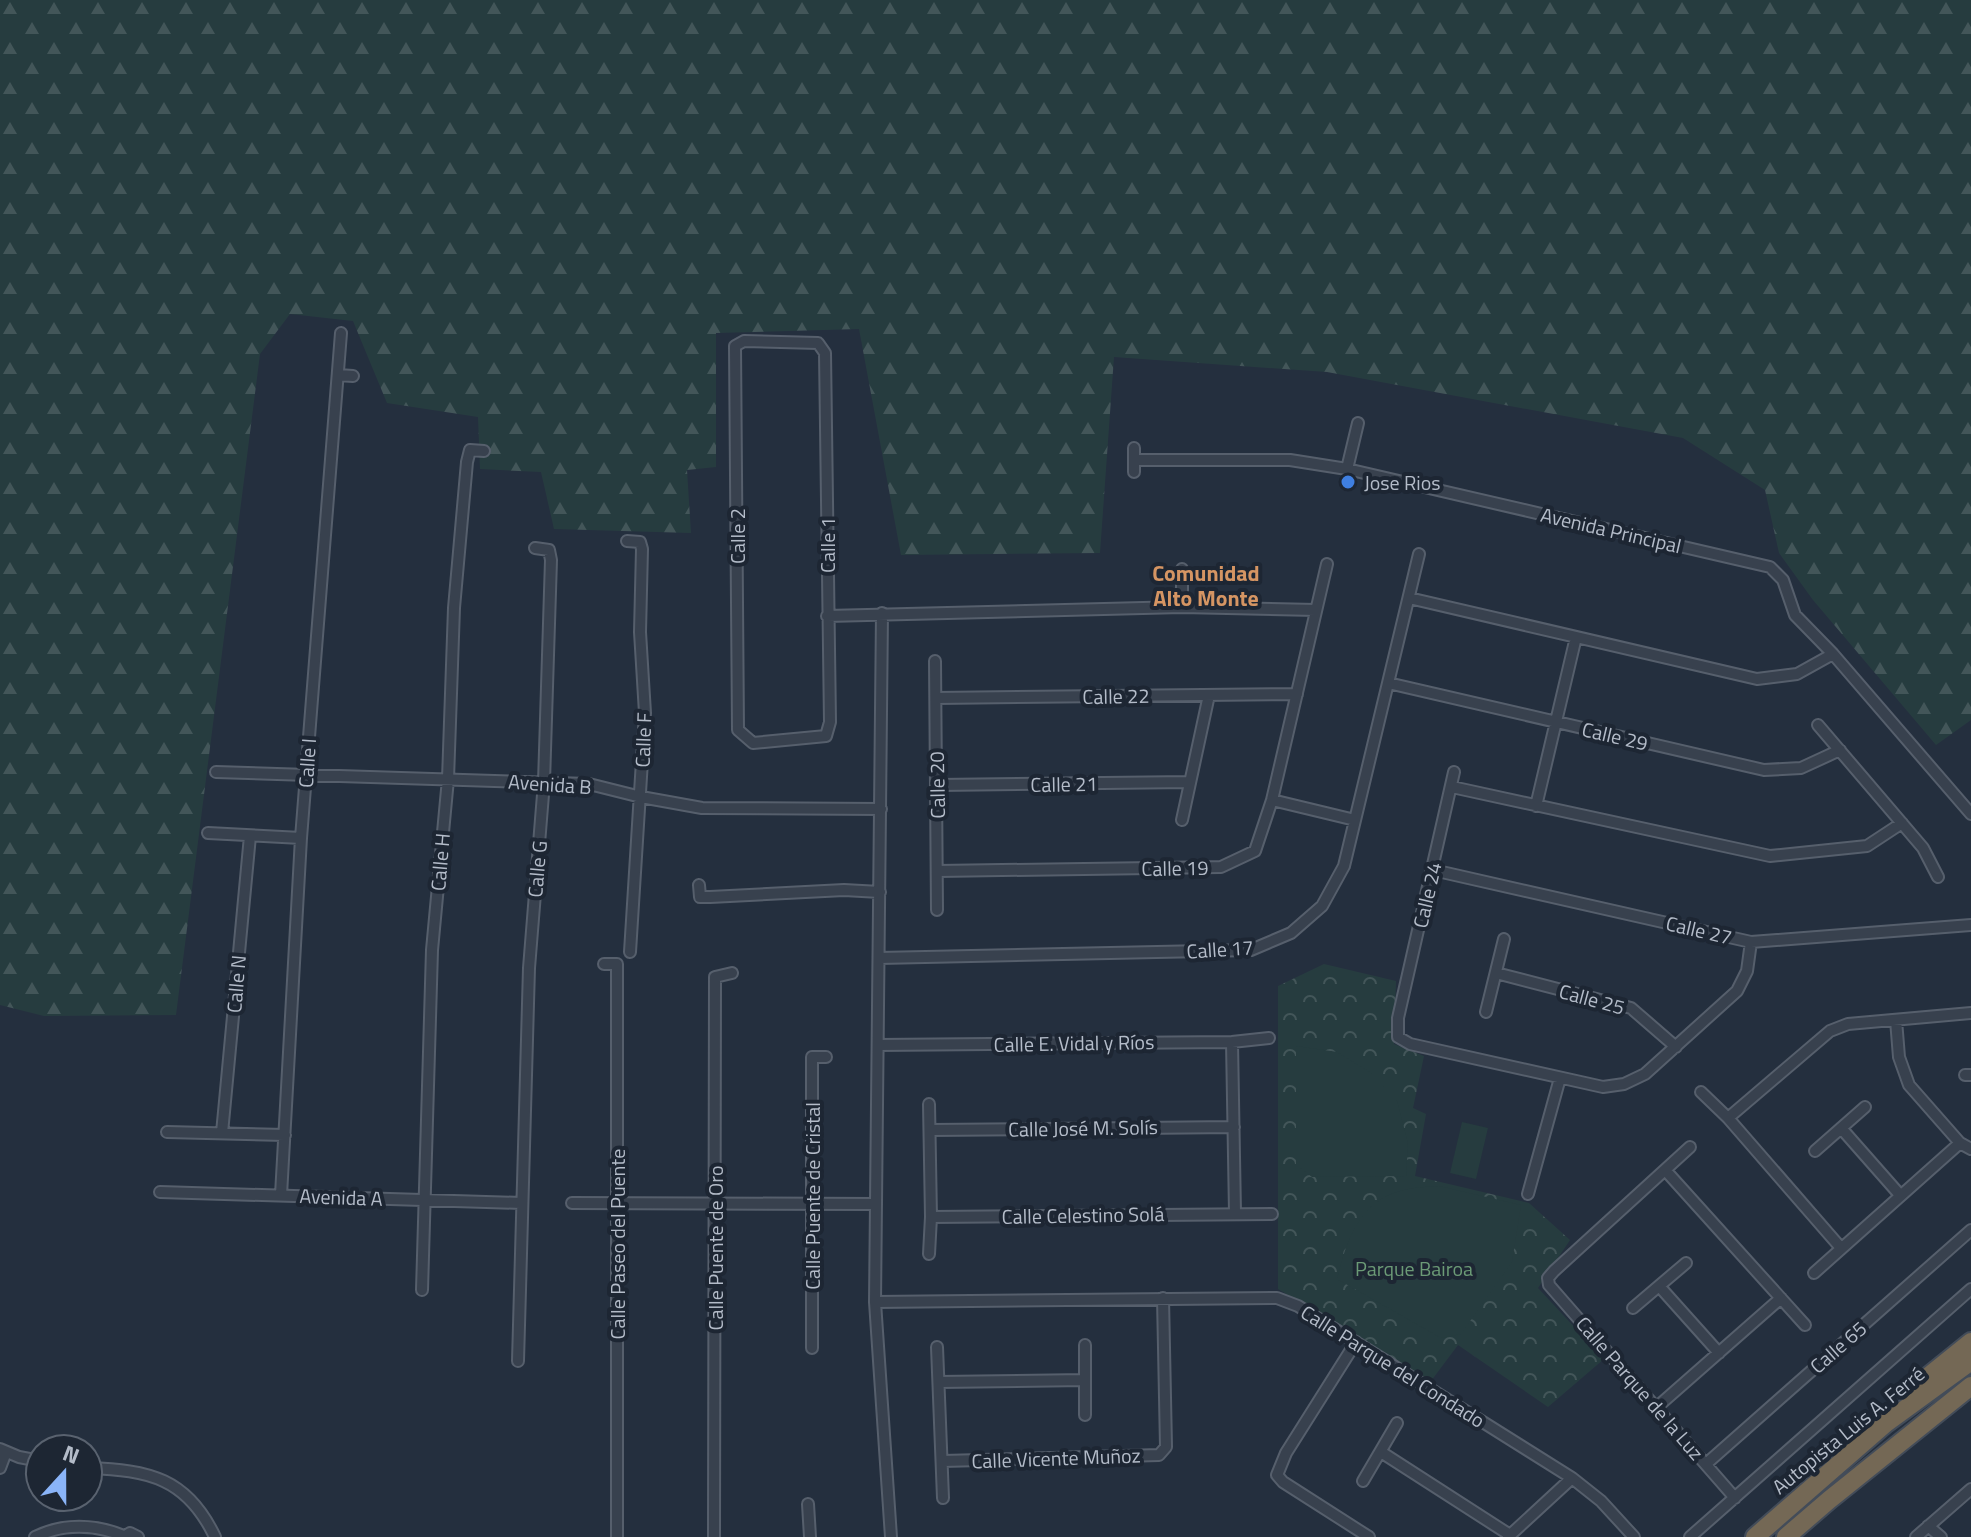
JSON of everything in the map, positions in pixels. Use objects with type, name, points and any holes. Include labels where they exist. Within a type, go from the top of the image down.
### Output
[{"type":"highway","points":[[1886,1423],[1914,1388],[1971,1342]]},
{"type":"highway","name":"Autopista Luis A. Ferré","points":[[1755,1537],[1886,1423],[1971,1361]]},
{"type":"highway","points":[[1786,1537],[1971,1386]]},
{"type":"street","name":"Calle I","points":[[281,1195],[301,838],[341,333]]},
{"type":"street","name":"Calle 2","points":[[825,353],[818,343],[744,341],[735,346],[738,730],[753,743],[826,736]]},
{"type":"street","name":"Calle 1","points":[[825,353],[830,722],[826,736]]},
{"type":"street","points":[[338,375],[353,376]]},
{"type":"street","points":[[1347,469],[1358,423]]},
{"type":"street","name":"Avenida Principal","points":[[1134,448],[1134,466],[1290,460],[1347,469],[1770,567],[1783,580],[1795,615],[1833,654],[1971,814]]},
{"type":"street","name":"Calle H","points":[[422,1290],[432,950],[448,779],[454,608],[467,462],[470,450],[484,451]]},
{"type":"street","name":"Calle F","points":[[627,541],[640,542],[642,549],[640,632],[645,713],[630,952]]},
{"type":"street","name":"Calle G","points":[[518,1361],[529,968],[544,782],[551,560],[549,550],[535,548]]},
{"type":"street","name":"Calle 17","points":[[879,958],[1251,950],[1291,933],[1322,906],[1344,866],[1419,554]]},
{"type":"street","name":"Calle 19","points":[[938,871],[1221,867],[1255,851],[1272,800],[1327,564]]},
{"type":"street","points":[[1182,569],[1182,607]]},
{"type":"street","points":[[1409,598],[1757,679],[1797,674],[1833,654]]},
{"type":"street","points":[[827,616],[1182,607],[1316,610]]},
{"type":"street","points":[[882,613],[875,1302],[891,1537]]},
{"type":"street","points":[[1536,806],[1576,637]]},
{"type":"street","name":"Calle 20","points":[[935,661],[937,910]]},
{"type":"street","name":"Calle 29","points":[[1388,683],[1764,770],[1801,768],[1840,750]]},
{"type":"street","name":"Calle 22","points":[[936,698],[1297,694]]},
{"type":"street","points":[[1182,820],[1209,695]]},
{"type":"street","points":[[1818,725],[1923,848],[1938,877]]},
{"type":"street","name":"Avenida B","points":[[216,772],[589,784],[641,797],[723,809],[881,809]]},
{"type":"street","name":"Calle 24","points":[[1454,772],[1398,1018],[1398,1037],[1410,1044],[1603,1087],[1624,1084],[1645,1074],[1737,991],[1747,971],[1751,942]]},
{"type":"street","name":"Calle 21","points":[[938,785],[1190,782]]},
{"type":"street","points":[[1452,787],[1770,856],[1867,846],[1902,823]]},
{"type":"street","points":[[1272,800],[1355,820]]},
{"type":"street","points":[[208,833],[301,838]]},
{"type":"street","name":"Calle N","points":[[222,1133],[250,836]]},
{"type":"street","name":"Calle 27","points":[[1433,870],[1751,942],[1971,925]]},
{"type":"street","points":[[699,885],[700,897],[844,890],[880,892]]},
{"type":"street","points":[[1486,1012],[1504,939]]},
{"type":"street","name":"Calle Paseo del Puente","points":[[604,964],[617,964],[617,1537]]},
{"type":"street","name":"Calle Puente de Oro","points":[[714,1537],[715,977],[732,973]]},
{"type":"street","name":"Calle 25","points":[[1496,973],[1631,1008],[1676,1047]]},
{"type":"street","points":[[1728,1118],[1830,1031],[1848,1024],[1971,1013]]},
{"type":"street","points":[[1896,1020],[1899,1057],[1909,1085],[1960,1143],[1971,1149]]},
{"type":"street","name":"Calle E. Vidal y Ríos","points":[[878,1045],[1232,1042],[1269,1038]]},
{"type":"street","points":[[1232,1042],[1235,1213]]},
{"type":"street","name":"Calle Puente de Cristal","points":[[812,1348],[812,1057],[826,1057]]},
{"type":"street","points":[[1528,1194],[1560,1078]]},
{"type":"street","points":[[1701,1092],[1728,1118],[1841,1248]]},
{"type":"street","points":[[929,1104],[929,1254]]},
{"type":"street","points":[[1815,1151],[1865,1107]]},
{"type":"street","name":"Calle José M. Solís","points":[[931,1130],[1234,1127]]},
{"type":"street","points":[[1841,1128],[1900,1195]]},
{"type":"street","points":[[167,1132],[285,1135]]},
{"type":"street","points":[[1814,1273],[1960,1143]]},
{"type":"street","points":[[1690,1147],[1666,1171],[1805,1325]]},
{"type":"street","name":"Calle Parque de la Luz","points":[[1666,1171],[1548,1278],[1549,1285],[1735,1498]]},
{"type":"street","name":"Avenida A","points":[[160,1192],[521,1203]]},
{"type":"street","points":[[572,1203],[876,1204]]},
{"type":"street","name":"Calle Celestino Solá","points":[[931,1217],[1272,1214]]},
{"type":"street","name":"Calle 65","points":[[1706,1464],[1971,1230]]},
{"type":"street","points":[[1633,1308],[1686,1263]]},
{"type":"street","points":[[1659,1286],[1719,1353]]},
{"type":"street","points":[[1690,1537],[1971,1289]]},
{"type":"street","name":"Calle Vicente Muñoz","points":[[943,1461],[1159,1455],[1166,1447],[1163,1298]]},
{"type":"street","name":"Calle Parque del Condado","points":[[875,1302],[1277,1298],[1298,1306],[1572,1478],[1601,1501],[1627,1535]]},
{"type":"street","points":[[1657,1407],[1781,1298]]},
{"type":"street","points":[[1356,1342],[1286,1453],[1277,1475],[1283,1482],[1369,1537]]},
{"type":"street","points":[[1085,1345],[1085,1415]]},
{"type":"street","points":[[937,1347],[943,1498]]},
{"type":"street","points":[[939,1382],[1085,1380]]},
{"type":"street","points":[[1363,1481],[1397,1423]]},
{"type":"street","points":[[0,1468],[3,1451],[24,1457]]},
{"type":"street","points":[[1381,1452],[1509,1536],[1572,1478]]},
{"type":"street","points":[[104,1469],[131,1470],[178,1488],[202,1511],[215,1537]]},
{"type":"street","points":[[1916,1537],[1971,1489]]},
{"type":"street","points":[[808,1504],[810,1537]]},
{"type":"street","points":[[1928,1526],[1941,1537]]},
{"type":"street","points":[[35,1537],[58,1527],[106,1529],[124,1536],[133,1533],[138,1537]]},
{"type":"green space","points":[[0,0],[1971,0],[1971,720],[1936,745],[1813,600],[1779,553],[1765,490],[1683,438],[1327,372],[1114,357],[1100,553],[901,555],[859,329],[716,333],[716,467],[687,470],[691,533],[554,529],[541,472],[480,469],[478,417],[387,403],[353,321],[290,314],[260,354],[176,1015],[44,1016],[0,1005]]},
{"type":"green space","name":"Parque Bairoa","points":[[1324,964],[1396,981],[1394,1044],[1424,1056],[1413,1108],[1426,1114],[1415,1176],[1529,1203],[1570,1240],[1538,1288],[1604,1359],[1548,1407],[1458,1345],[1431,1381],[1278,1289],[1278,986]]},
{"type":"green space","points":[[1296,1046],[1337,1052],[1371,1073],[1397,1101],[1408,1143],[1406,1176],[1312,1177],[1296,1165]]},
{"type":"green space","points":[[1462,1122],[1488,1128],[1476,1179],[1450,1173]]},
{"type":"green space","points":[[1439,1186],[1521,1205],[1512,1262],[1461,1334],[1441,1338],[1337,1279],[1356,1225],[1374,1204],[1400,1191]]},
{"type":"place","name":"Jose Rios","points":[[1348,482]]},
{"type":"district","name":"Comunidad Alto Monte","points":[[1206,586]]}]
